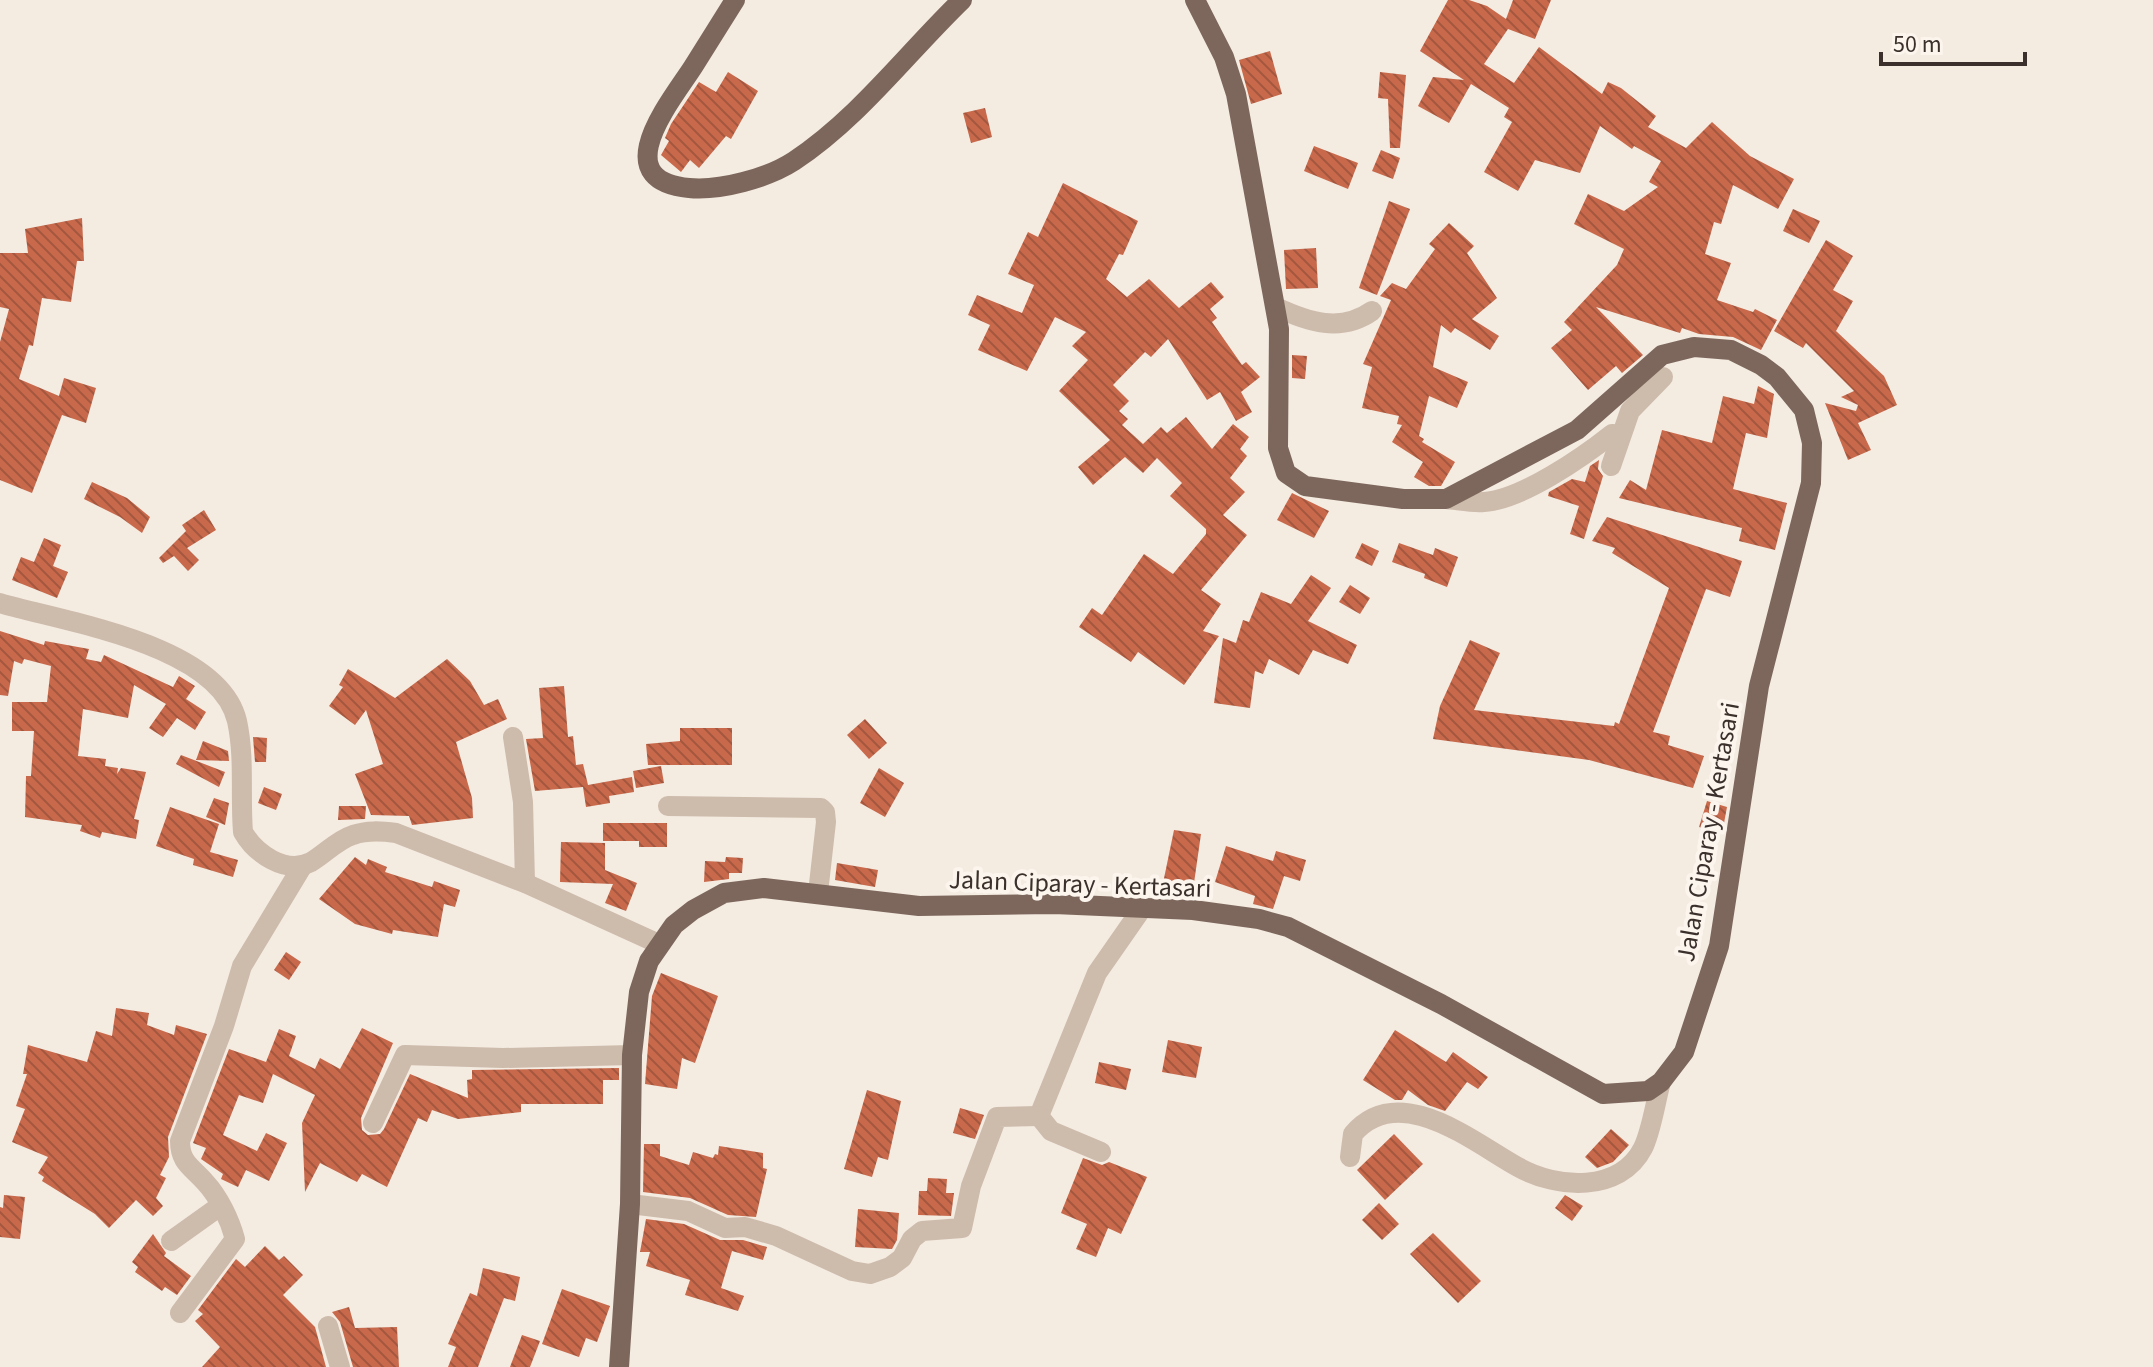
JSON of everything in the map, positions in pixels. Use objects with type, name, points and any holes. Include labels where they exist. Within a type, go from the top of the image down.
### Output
[{"type":"main road","points":[[735,0],[662,113],[646,151],[650,169],[662,179],[685,188],[724,185],[792,162],[841,124],[962,0]]},
{"type":"main road","name":"Jalan Ciparay - Kertasari","points":[[619,1367],[630,1204],[632,1055],[639,992],[659,944],[693,910],[724,893],[764,888],[818,893],[868,903],[919,906],[1054,904],[1143,907],[1233,915],[1288,927],[1441,1004],[1603,1094],[1648,1091],[1661,1082],[1689,1039],[1719,946],[1759,686],[1811,483],[1812,443],[1804,410],[1777,377],[1731,350],[1694,347],[1662,355],[1577,430],[1446,499],[1403,499],[1318,490],[1286,473],[1278,448],[1281,373],[1276,307],[1236,94],[1224,57],[1195,0]]},
{"type":"street","points":[[1276,307],[1304,320],[1342,324],[1357,322],[1372,311]]},
{"type":"street","points":[[1611,466],[1630,411],[1663,377]]},
{"type":"street","points":[[1446,499],[1485,502],[1510,495],[1587,454],[1612,434],[1621,435]]},
{"type":"street","points":[[0,603],[140,640],[220,688],[237,722],[243,832],[264,855],[281,864],[303,865]]},
{"type":"street","points":[[513,737],[523,802],[525,883]]},
{"type":"street","points":[[668,806],[821,808],[825,812],[826,822],[818,893]]},
{"type":"street","points":[[180,1313],[235,1239],[205,1181],[185,1164],[180,1154],[180,1141],[242,966],[303,865],[352,835],[378,830],[396,833],[525,883],[659,944]]},
{"type":"street","points":[[1039,1116],[1097,973],[1143,907]]},
{"type":"street","points":[[373,1123],[405,1055],[503,1058],[632,1055]]},
{"type":"street","points":[[1350,1157],[1353,1134],[1377,1116],[1431,1117],[1519,1168],[1545,1178],[1606,1181],[1625,1172],[1643,1147],[1661,1082]]},
{"type":"street","points":[[1039,1116],[1051,1131],[1101,1152]]},
{"type":"street","points":[[630,1204],[688,1211],[725,1228],[745,1227],[767,1233],[804,1246],[852,1271],[870,1274],[890,1267],[902,1258],[912,1239],[922,1231],[962,1228],[971,1186],[997,1117],[1039,1116]]},
{"type":"street","points":[[171,1241],[220,1206]]},
{"type":"street","points":[[328,1326],[340,1367]]},
{"type":"building","points":[[1448,0],[1469,0],[1487,6],[1506,19],[1513,0],[1551,0],[1535,39],[1508,29],[1484,64],[1514,83],[1539,47],[1602,94],[1608,82],[1621,88],[1656,116],[1648,127],[1686,148],[1712,122],[1750,156],[1794,179],[1778,209],[1733,185],[1721,224],[1714,222],[1705,254],[1731,263],[1717,300],[1753,312],[1755,309],[1777,320],[1761,350],[1733,337],[1699,334],[1682,328],[1680,333],[1596,307],[1643,355],[1622,373],[1616,366],[1588,390],[1551,348],[1572,330],[1564,322],[1617,265],[1624,249],[1574,224],[1588,194],[1624,211],[1658,187],[1649,182],[1661,161],[1634,146],[1632,149],[1600,126],[1580,173],[1535,160],[1518,191],[1484,172],[1512,122],[1504,117],[1509,108],[1471,84],[1449,123],[1418,106],[1433,77],[1464,80],[1420,51]]},
{"type":"building","points":[[1270,51],[1282,94],[1251,104],[1239,60]]},
{"type":"building","points":[[728,72],[758,91],[731,139],[726,136],[699,168],[690,160],[681,172],[661,155],[669,141],[665,138],[671,124],[699,82],[716,92]]},
{"type":"building","points":[[1380,72],[1406,75],[1400,148],[1390,148],[1388,99],[1378,98]]},
{"type":"building","points":[[985,108],[992,137],[971,143],[963,113]]},
{"type":"building","points":[[1314,146],[1358,163],[1348,189],[1304,171]]},
{"type":"building","points":[[1381,150],[1400,158],[1393,179],[1372,171]]},
{"type":"building","points":[[1063,183],[1138,221],[1123,255],[1119,254],[1106,279],[1127,297],[1149,279],[1179,308],[1211,282],[1224,297],[1210,309],[1217,318],[1212,322],[1242,365],[1246,362],[1260,377],[1241,392],[1252,412],[1236,421],[1220,392],[1207,400],[1168,339],[1151,357],[1145,352],[1113,385],[1129,401],[1119,411],[1128,419],[1122,425],[1143,444],[1161,427],[1167,433],[1186,417],[1212,449],[1233,424],[1249,437],[1240,449],[1247,456],[1230,478],[1245,492],[1223,515],[1247,535],[1201,590],[1221,604],[1203,631],[1219,636],[1184,685],[1138,652],[1131,662],[1079,627],[1092,608],[1102,615],[1144,554],[1173,574],[1206,534],[1206,529],[1170,496],[1182,483],[1157,458],[1143,473],[1125,457],[1093,485],[1078,467],[1110,440],[1059,391],[1088,360],[1072,346],[1086,332],[1055,317],[1027,371],[978,350],[990,325],[968,315],[977,295],[1022,313],[1034,285],[1008,274],[1028,232],[1038,237]]},
{"type":"building","points":[[1389,201],[1410,209],[1377,295],[1359,288]]},
{"type":"building","points":[[1793,209],[1820,221],[1809,243],[1783,231]]},
{"type":"building","points":[[82,218],[84,261],[77,261],[71,302],[42,298],[33,346],[29,345],[19,379],[59,396],[64,378],[96,388],[86,423],[62,415],[32,493],[0,480],[0,342],[9,309],[0,307],[0,253],[28,253],[25,229]]},
{"type":"building","points":[[1449,223],[1474,246],[1467,253],[1497,298],[1472,319],[1499,336],[1490,350],[1455,328],[1451,333],[1441,325],[1433,367],[1468,382],[1457,408],[1429,396],[1419,436],[1424,439],[1422,442],[1455,462],[1441,486],[1429,486],[1414,477],[1423,462],[1392,442],[1402,425],[1397,424],[1399,416],[1362,408],[1372,367],[1363,364],[1391,300],[1380,296],[1392,283],[1406,289],[1435,249],[1429,244]]},
{"type":"building","points":[[1826,240],[1853,256],[1833,290],[1853,301],[1836,331],[1884,376],[1897,405],[1858,423],[1871,450],[1848,460],[1825,403],[1856,411],[1858,405],[1841,397],[1854,391],[1806,343],[1803,348],[1774,331]]},
{"type":"building","points":[[1316,248],[1318,288],[1286,289],[1284,250]]},
{"type":"building","points":[[1292,355],[1307,356],[1305,379],[1292,378]]},
{"type":"building","points":[[1758,386],[1774,394],[1767,438],[1746,433],[1733,489],[1787,503],[1775,550],[1739,541],[1742,528],[1619,498],[1630,480],[1646,490],[1662,430],[1712,443],[1723,396],[1754,404]]},
{"type":"building","points":[[1599,460],[1598,469],[1603,476],[1584,539],[1570,534],[1579,506],[1548,496],[1549,492],[1572,479],[1585,482],[1590,466]]},
{"type":"building","points":[[92,482],[127,498],[150,517],[142,533],[120,517],[84,499]]},
{"type":"building","points":[[1292,493],[1329,511],[1314,538],[1277,520]]},
{"type":"building","points":[[204,510],[216,530],[187,548],[199,560],[188,571],[174,556],[163,563],[159,558],[186,531],[182,525]]},
{"type":"building","points":[[1607,517],[1742,561],[1730,597],[1706,589],[1653,732],[1670,736],[1668,745],[1704,756],[1693,788],[1589,760],[1433,739],[1440,706],[1470,640],[1500,653],[1474,710],[1614,726],[1615,722],[1619,724],[1669,588],[1612,553],[1615,548],[1592,541]]},
{"type":"building","points":[[44,538],[61,545],[53,566],[68,572],[57,598],[12,580],[21,557],[34,562]]},
{"type":"building","points":[[1362,543],[1379,551],[1372,566],[1355,558]]},
{"type":"building","points":[[1399,543],[1433,555],[1435,548],[1458,557],[1447,587],[1424,578],[1425,574],[1392,562]]},
{"type":"building","points":[[1311,575],[1331,588],[1308,621],[1357,645],[1348,664],[1313,650],[1299,675],[1269,659],[1263,674],[1255,671],[1250,708],[1214,703],[1223,638],[1236,643],[1243,620],[1249,622],[1261,592],[1291,604]]},
{"type":"building","points":[[1350,585],[1370,598],[1360,614],[1339,602]]},
{"type":"building","points":[[0,631],[44,645],[45,641],[89,649],[86,659],[101,662],[104,655],[173,687],[179,676],[195,686],[186,699],[206,712],[195,730],[177,718],[163,737],[149,728],[166,704],[134,685],[128,718],[83,709],[78,756],[106,759],[105,766],[118,768],[117,774],[121,768],[146,772],[134,819],[139,820],[136,839],[102,832],[100,838],[80,831],[82,825],[25,817],[26,776],[31,776],[34,731],[12,731],[12,702],[47,702],[51,666],[24,659],[22,664],[14,661],[8,696],[0,695]]},
{"type":"building","points":[[447,659],[470,681],[484,705],[498,699],[507,719],[456,742],[472,798],[473,818],[412,825],[409,816],[371,815],[355,774],[383,764],[366,710],[355,725],[329,706],[343,687],[339,685],[348,669],[395,698]]},
{"type":"building","points":[[564,686],[568,737],[573,736],[576,765],[583,764],[588,785],[632,777],[634,792],[609,796],[610,803],[586,807],[583,787],[535,791],[526,739],[543,738],[539,688]]},
{"type":"building","points":[[865,719],[887,743],[869,759],[847,735]]},
{"type":"building","points":[[680,728],[732,728],[732,765],[648,765],[646,744],[680,741]]},
{"type":"building","points":[[253,737],[267,738],[266,762],[255,762]]},
{"type":"building","points":[[203,741],[228,751],[229,761],[196,760]]},
{"type":"building","points":[[181,755],[225,772],[219,787],[176,764]]},
{"type":"building","points":[[661,766],[664,783],[636,788],[633,771]]},
{"type":"building","points":[[879,768],[904,783],[885,817],[860,803]]},
{"type":"building","points":[[264,787],[282,794],[276,810],[258,803]]},
{"type":"building","points":[[214,798],[229,803],[225,825],[206,817]]},
{"type":"building","points":[[1707,801],[1727,807],[1722,834],[1699,827]]},
{"type":"building","points":[[339,806],[366,806],[365,819],[338,820]]},
{"type":"building","points":[[170,807],[219,824],[210,852],[238,860],[233,877],[193,865],[194,859],[156,846]]},
{"type":"building","points":[[603,823],[667,823],[667,847],[639,847],[639,841],[603,841]]},
{"type":"building","points":[[1174,830],[1201,834],[1192,897],[1162,888]]},
{"type":"building","points":[[561,842],[605,843],[605,870],[637,883],[626,911],[605,903],[613,884],[560,882]]},
{"type":"building","points":[[1226,846],[1273,861],[1276,851],[1306,860],[1300,881],[1284,876],[1273,909],[1253,904],[1255,896],[1215,882]]},
{"type":"building","points":[[355,857],[366,865],[368,859],[387,867],[385,872],[432,887],[434,881],[460,890],[455,907],[444,904],[438,937],[393,930],[392,934],[355,924],[319,899]]},
{"type":"building","points":[[726,857],[743,858],[742,873],[729,873],[729,879],[704,882],[705,861],[725,862]]},
{"type":"building","points":[[837,863],[878,870],[875,887],[835,880]]},
{"type":"building","points":[[286,952],[301,962],[289,980],[274,970]]},
{"type":"building","points":[[661,973],[718,996],[695,1063],[682,1058],[677,1089],[645,1084],[652,996]]},
{"type":"building","points":[[116,1008],[149,1013],[147,1025],[174,1035],[176,1025],[207,1034],[168,1137],[169,1157],[160,1175],[166,1178],[156,1198],[163,1206],[153,1216],[136,1200],[109,1228],[95,1214],[42,1181],[44,1177],[38,1173],[48,1157],[12,1142],[25,1109],[16,1106],[27,1074],[23,1074],[28,1045],[87,1062],[96,1031],[112,1036]]},
{"type":"building","points":[[362,1028],[393,1043],[361,1118],[362,1130],[368,1135],[380,1134],[384,1129],[410,1074],[468,1098],[467,1080],[472,1079],[472,1070],[619,1068],[619,1080],[603,1080],[603,1104],[521,1104],[521,1112],[458,1119],[432,1110],[427,1122],[418,1118],[387,1187],[362,1174],[357,1182],[320,1163],[305,1192],[302,1123],[315,1095],[273,1074],[263,1103],[239,1095],[223,1135],[257,1151],[266,1133],[287,1143],[269,1181],[246,1170],[238,1187],[221,1179],[223,1174],[201,1159],[206,1148],[193,1143],[229,1049],[266,1062],[279,1029],[296,1036],[289,1056],[315,1069],[320,1058],[340,1069]]},
{"type":"building","points":[[1395,1030],[1446,1062],[1453,1052],[1488,1077],[1478,1089],[1467,1082],[1445,1111],[1428,1105],[1408,1090],[1402,1100],[1395,1100],[1363,1080]]},
{"type":"building","points":[[1168,1040],[1202,1047],[1196,1078],[1162,1072]]},
{"type":"building","points":[[1099,1062],[1131,1069],[1126,1090],[1095,1083]]},
{"type":"building","points":[[867,1090],[901,1101],[888,1160],[878,1157],[872,1177],[844,1169]]},
{"type":"building","points":[[960,1108],[984,1115],[975,1139],[953,1133]]},
{"type":"building","points":[[1611,1129],[1629,1145],[1613,1162],[1597,1168],[1585,1157]]},
{"type":"building","points":[[1394,1134],[1423,1164],[1385,1200],[1357,1170]]},
{"type":"building","points":[[644,1144],[660,1144],[660,1156],[689,1165],[693,1152],[713,1158],[715,1154],[718,1155],[719,1146],[763,1153],[763,1168],[767,1169],[756,1217],[728,1215],[690,1198],[643,1192]]},
{"type":"building","points":[[1083,1158],[1102,1165],[1109,1162],[1147,1177],[1121,1234],[1108,1228],[1096,1257],[1076,1249],[1087,1224],[1061,1213]]},
{"type":"building","points":[[928,1178],[947,1179],[946,1193],[954,1193],[951,1216],[918,1215],[919,1191],[927,1191]]},
{"type":"building","points":[[4,1195],[25,1197],[20,1239],[0,1237],[0,1207],[3,1208]]},
{"type":"building","points":[[1565,1195],[1583,1206],[1572,1221],[1555,1208]]},
{"type":"building","points":[[1379,1203],[1399,1224],[1382,1240],[1362,1220]]},
{"type":"building","points":[[858,1209],[899,1213],[897,1240],[892,1249],[855,1247]]},
{"type":"building","points":[[646,1219],[684,1224],[720,1240],[743,1240],[767,1247],[763,1260],[732,1251],[721,1288],[744,1296],[738,1311],[685,1295],[690,1280],[646,1266],[650,1252],[640,1252]]},
{"type":"building","points":[[1433,1233],[1481,1281],[1458,1303],[1410,1254]]},
{"type":"building","points":[[153,1234],[166,1253],[164,1256],[191,1276],[177,1295],[165,1287],[162,1291],[135,1272],[138,1267],[132,1262]]},
{"type":"building","points":[[265,1246],[279,1260],[284,1256],[303,1275],[283,1295],[315,1327],[326,1367],[202,1367],[220,1347],[195,1321],[203,1314],[198,1310],[236,1259],[245,1267]]},
{"type":"building","points":[[483,1268],[520,1277],[515,1301],[504,1298],[478,1367],[448,1367],[456,1347],[448,1344],[470,1293],[477,1296]]},
{"type":"building","points":[[562,1289],[610,1306],[597,1342],[586,1338],[579,1357],[542,1344]]},
{"type":"building","points":[[349,1307],[355,1328],[397,1327],[399,1367],[353,1367],[340,1322],[332,1312]]},
{"type":"building","points":[[522,1335],[540,1341],[530,1367],[510,1367]]}]
